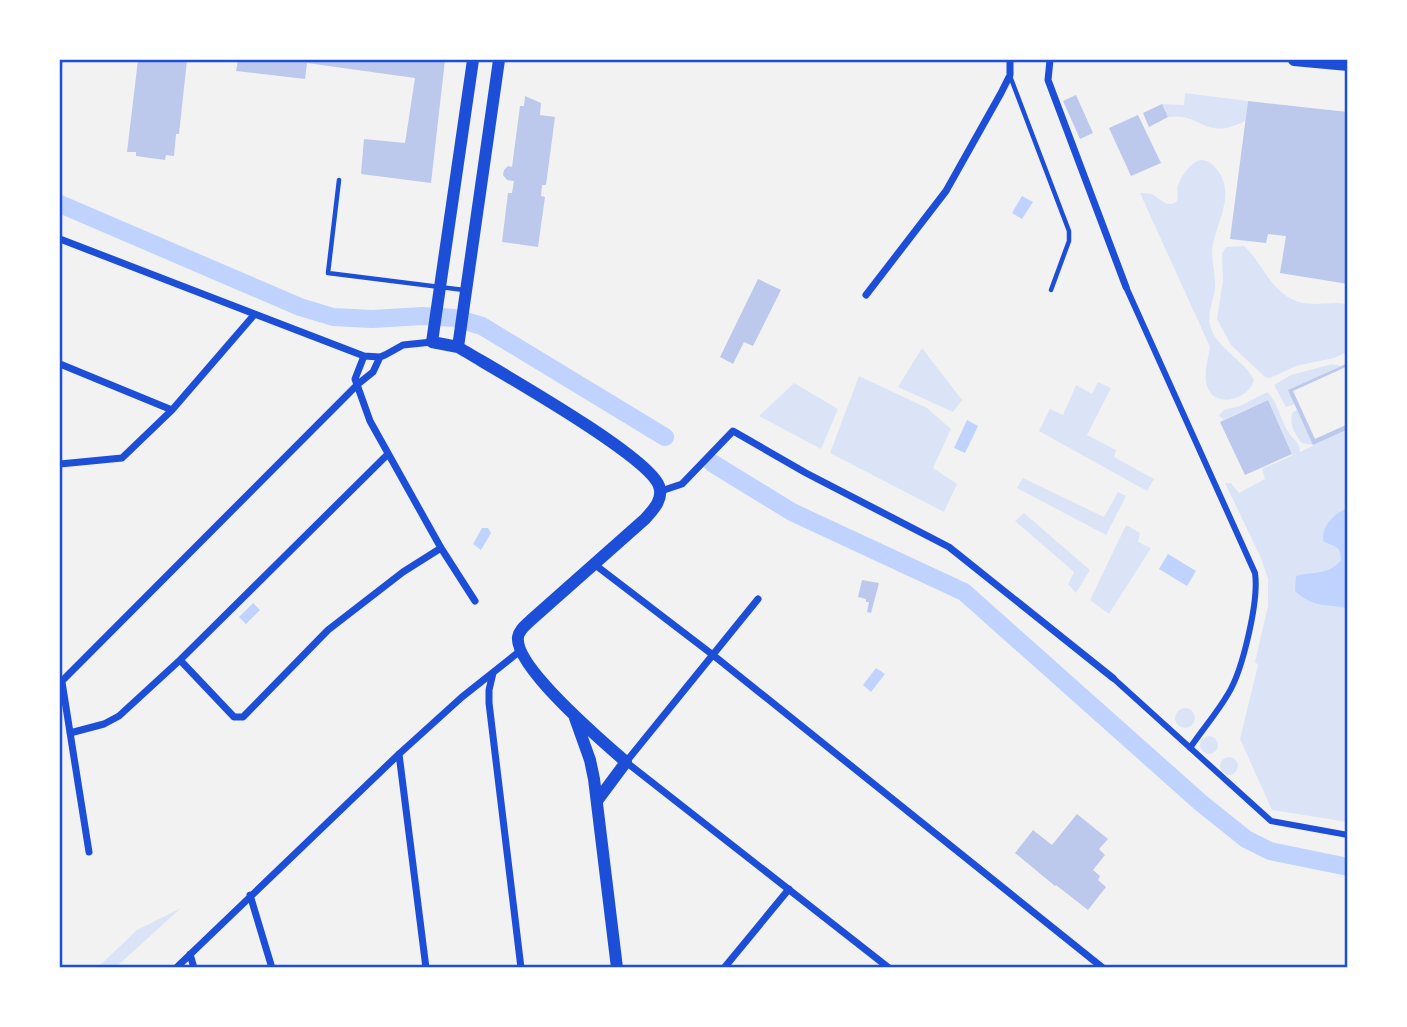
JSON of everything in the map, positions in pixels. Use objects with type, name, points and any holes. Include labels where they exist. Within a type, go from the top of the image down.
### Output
[{"type":"main road","points":[[473,60],[432,342],[458,346],[615,444],[656,478],[661,491],[657,504],[645,519],[522,628],[518,636],[520,651],[526,661],[573,714],[626,762],[597,801]]},
{"type":"main road","points":[[458,346],[499,60]]},
{"type":"main road","points":[[1294,60],[1348,65]]},
{"type":"main road","points":[[573,714],[590,760],[617,967]]},
{"type":"street","points":[[866,295],[946,191],[1010,75],[1010,60]]},
{"type":"street","points":[[1050,60],[1048,80],[1126,287],[1255,573],[1256,604],[1237,673],[1229,694],[1191,748]]},
{"type":"street","points":[[60,239],[254,316],[364,356],[380,358]]},
{"type":"street","points":[[60,464],[122,458],[172,410],[254,316]]},
{"type":"street","points":[[89,852],[61,682],[373,372],[380,358],[403,345],[432,342]]},
{"type":"street","points":[[364,356],[355,379],[370,421],[441,548],[475,601]]},
{"type":"street","points":[[60,364],[172,410]]},
{"type":"street","points":[[661,491],[682,484],[733,431],[806,473],[949,547],[1113,678],[1271,821],[1348,835]]},
{"type":"street","points":[[70,733],[112,721],[180,660],[388,454]]},
{"type":"street","points":[[180,660],[234,717],[243,717],[328,630],[403,572],[441,548]]},
{"type":"street","points":[[594,564],[713,655],[1101,967]]},
{"type":"street","points":[[758,599],[626,762],[889,968]]},
{"type":"street","points":[[176,968],[399,754],[462,697],[520,651]]},
{"type":"street","points":[[493,673],[489,703],[522,968]]},
{"type":"street","points":[[399,754],[426,968]]},
{"type":"street","points":[[724,968],[789,889]]},
{"type":"street","points":[[250,895],[272,968]]},
{"type":"street","points":[[190,954],[194,968]]},
{"type":"lane","points":[[1010,75],[1069,231],[1069,241],[1051,289]]},
{"type":"lane","points":[[339,180],[328,273],[465,290]]},
{"type":"shaded area","points":[[1185,93],[1248,101],[1245,121],[1220,129],[1189,118],[1168,117],[1162,104],[1184,105]]},
{"type":"shaded area","points":[[1200,160],[1214,166],[1225,189],[1224,207],[1212,249],[1215,288],[1210,325],[1218,341],[1244,366],[1254,380],[1251,387],[1239,397],[1224,400],[1217,398],[1207,386],[1206,371],[1210,347],[1140,193],[1152,194],[1166,203],[1175,203],[1178,199],[1177,187],[1182,177]]},
{"type":"shaded area","points":[[1244,246],[1283,294],[1308,304],[1347,304],[1347,352],[1334,358],[1296,366],[1270,378],[1265,377],[1231,345],[1217,319],[1223,280],[1222,254],[1226,247]]},
{"type":"shaded area","points":[[922,348],[962,400],[953,412],[898,387]]},
{"type":"shaded area","points":[[1332,364],[1341,366],[1289,390],[1295,404],[1286,407],[1274,385],[1291,375]]},
{"type":"shaded area","points":[[859,376],[927,408],[951,429],[933,468],[957,484],[944,512],[830,453]]},
{"type":"shaded area","points":[[1098,382],[1111,388],[1087,435],[1116,450],[1114,457],[1154,479],[1147,491],[1039,431],[1050,409],[1063,415],[1076,385],[1092,394]]},
{"type":"shaded area","points":[[794,383],[838,409],[821,449],[759,416]]},
{"type":"shaded area","points":[[1267,392],[1274,400],[1300,452],[1314,445],[1302,443],[1295,432],[1292,416],[1297,410],[1313,444],[1347,429],[1347,822],[1272,810],[1240,739],[1258,665],[1255,662],[1268,606],[1268,579],[1261,558],[1225,483],[1231,483],[1239,493],[1265,479],[1262,469],[1293,455],[1268,400],[1223,420],[1219,415],[1224,410],[1240,406]]},
{"type":"shaded area","points":[[1023,478],[1104,517],[1118,492],[1126,496],[1106,535],[1017,488]]},
{"type":"shaded area","points":[[1024,513],[1090,570],[1076,593],[1068,584],[1074,572],[1015,521]]},
{"type":"shaded area","points":[[1126,525],[1140,533],[1138,542],[1151,548],[1109,614],[1090,600]]},
{"type":"shaded area","points":[[1185,708],[1192,711],[1195,718],[1192,725],[1185,728],[1178,725],[1175,718],[1178,711]]},
{"type":"shaded area","points":[[1205,736],[1213,736],[1218,745],[1216,752],[1205,754],[1200,749],[1200,741]]},
{"type":"shaded area","points":[[1225,757],[1233,757],[1238,766],[1236,773],[1225,775],[1220,770],[1220,762]]},
{"type":"shaded area","points":[[181,908],[116,967],[98,967],[137,930]]},
{"type":"water","points":[[1022,196],[1033,202],[1022,219],[1012,213]]},
{"type":"water","points":[[967,420],[978,426],[965,453],[954,448]]},
{"type":"water","points":[[1347,508],[1347,608],[1314,603],[1295,591],[1296,576],[1331,569],[1341,560],[1338,549],[1323,541],[1323,535],[1330,521]]},
{"type":"water","points":[[482,528],[488,528],[491,533],[481,550],[473,544]]},
{"type":"water","points":[[1168,554],[1196,571],[1187,586],[1159,569]]},
{"type":"water","points":[[253,603],[260,610],[246,624],[239,617]]},
{"type":"water","points":[[876,668],[885,674],[871,692],[863,685]]},
{"type":"building","points":[[60,60],[63,60],[61,80],[60,80]]},
{"type":"building","points":[[138,60],[187,60],[179,134],[176,134],[174,156],[166,155],[165,160],[127,152]]},
{"type":"building","points":[[238,60],[445,60],[431,183],[361,174],[364,139],[405,143],[415,78],[307,63],[305,79],[236,71]]},
{"type":"building","points":[[1076,95],[1093,133],[1080,139],[1063,101]]},
{"type":"building","points":[[525,96],[541,103],[540,115],[555,117],[546,185],[542,185],[541,196],[545,197],[538,247],[502,242],[508,193],[512,193],[514,181],[507,180],[503,175],[508,166],[512,167],[520,106],[524,106]]},
{"type":"building","points":[[1248,101],[1348,112],[1348,284],[1280,273],[1286,236],[1268,234],[1266,243],[1230,239]]},
{"type":"building","points":[[1162,104],[1168,117],[1149,127],[1143,113]]},
{"type":"building","points":[[1138,115],[1161,163],[1131,176],[1109,128]]},
{"type":"building","points":[[758,279],[781,290],[753,346],[744,342],[733,364],[720,357]]},
{"type":"building","points":[[1348,363],[1348,366],[1293,391],[1315,439],[1348,424],[1348,429],[1313,445],[1288,390]]},
{"type":"building","points":[[1268,400],[1292,454],[1245,475],[1220,422]]},
{"type":"building","points":[[862,580],[879,583],[871,613],[867,612],[869,602],[858,597]]},
{"type":"building","points":[[1077,814],[1108,839],[1099,849],[1105,855],[1093,870],[1100,876],[1098,880],[1106,887],[1088,910],[1015,853],[1033,830],[1052,845]]},
{"type":"waterway","points":[[60,204],[300,307],[333,317],[372,319],[423,316],[455,318],[482,326],[665,437]]},
{"type":"waterway","points":[[714,464],[712,463],[792,512],[964,592],[1201,803],[1246,839],[1270,851],[1348,867]]}]
